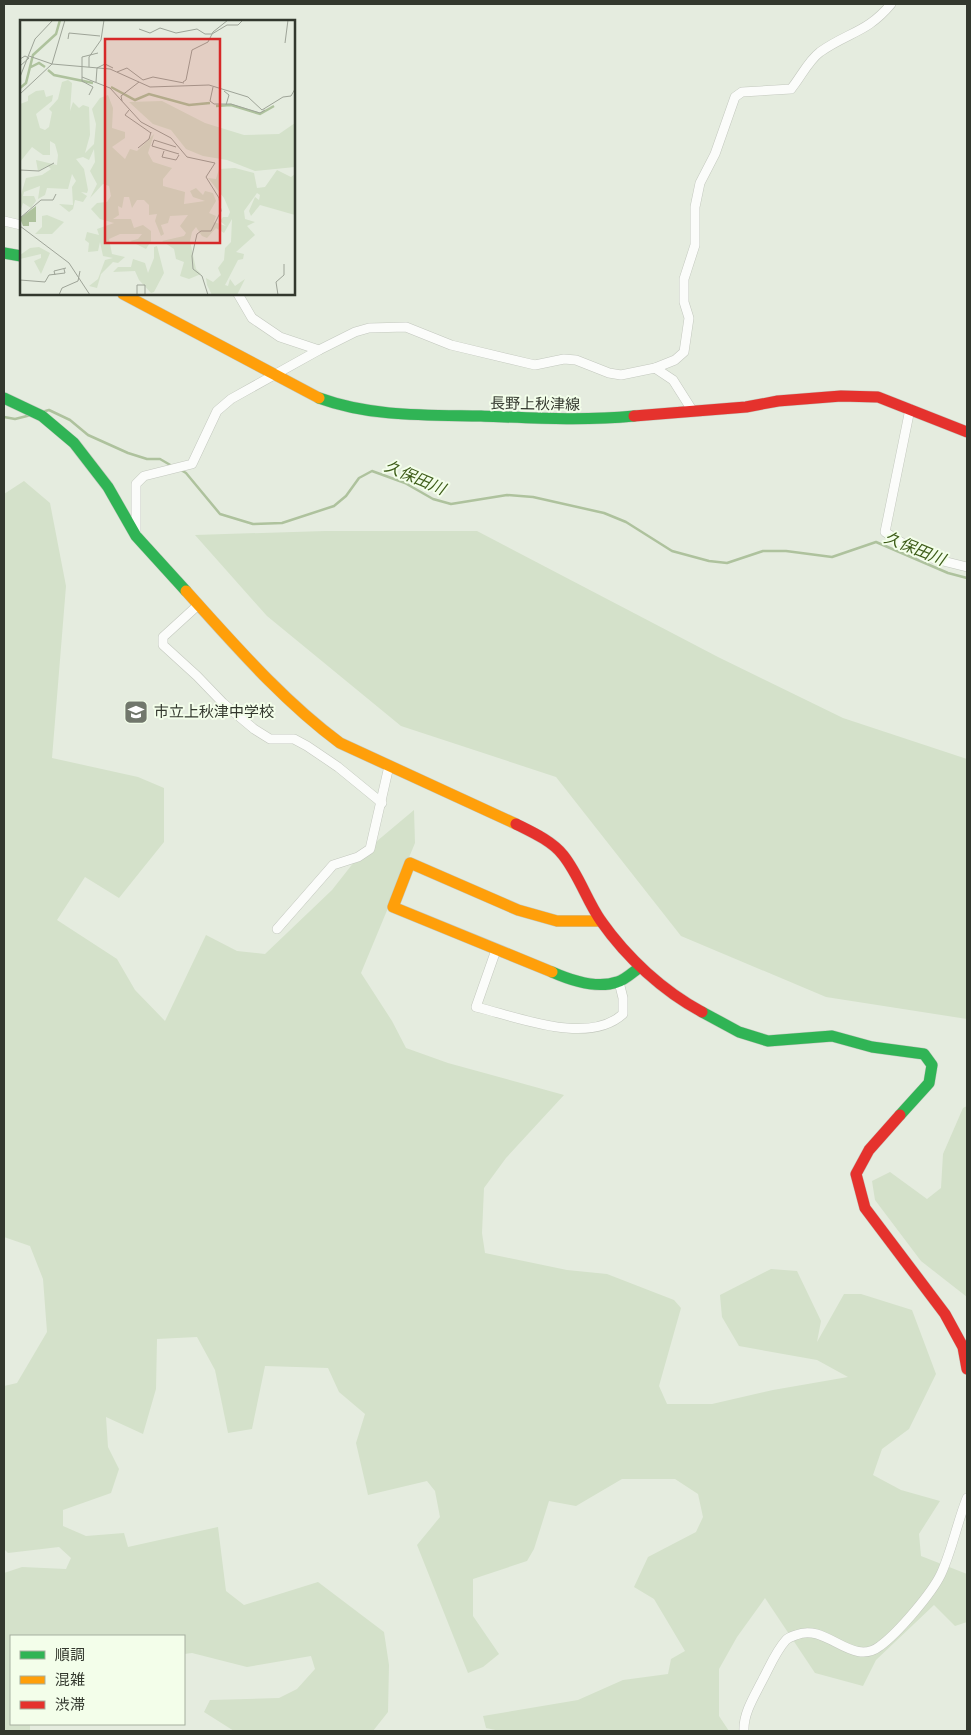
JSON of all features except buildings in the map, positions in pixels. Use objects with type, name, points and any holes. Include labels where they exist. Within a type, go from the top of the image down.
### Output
[{"type":"street","points":[[136,536],[136,484],[144,476],[192,464],[217,411],[231,399],[355,332],[369,328],[406,326],[451,345],[536,365],[564,358],[576,360],[609,373],[621,375],[655,368],[676,360],[684,352],[689,318],[684,302],[684,278],[695,245],[695,207],[698,191],[700,183],[715,154],[735,97],[742,92],[791,89],[804,73],[811,59],[821,51],[871,26],[891,4]]},
{"type":"street","points":[[4,220],[20,225]]},
{"type":"street","points":[[4,253],[20,256]]},
{"type":"street","name":"長野上秋津線","points":[[125,295],[314,396],[344,406],[380,414],[596,420],[692,410],[746,407],[778,401],[841,396],[878,398],[967,432]]},
{"type":"street","points":[[239,295],[252,318],[280,337],[319,350]]},
{"type":"street","points":[[655,368],[673,380],[692,410]]},
{"type":"street","points":[[4,398],[42,416],[74,443],[108,487],[136,536],[197,606],[299,710],[340,742],[531,831],[551,844],[563,855],[601,921],[640,967],[687,1004],[752,1037],[768,1041],[832,1036],[872,1047],[924,1054],[928,1057],[932,1065],[929,1083],[869,1150],[856,1174],[865,1208],[944,1314],[963,1347],[967,1369]]},
{"type":"street","points":[[910,409],[885,532],[924,556],[967,567]]},
{"type":"street","points":[[197,606],[163,636],[162,645],[197,676],[228,708],[254,729],[270,738],[294,739],[307,746],[382,803]]},
{"type":"street","points":[[277,929],[333,864],[358,856],[370,849],[390,766]]},
{"type":"street","points":[[601,921],[557,921],[518,910],[410,864],[393,906],[574,981],[593,984],[619,982],[640,967]]},
{"type":"street","points":[[496,950],[476,1007],[578,1030],[598,1028],[616,1020],[623,1014],[623,998],[619,982]]},
{"type":"street","points":[[744,1731],[743,1720],[752,1700],[787,1638],[805,1631],[819,1633],[849,1650],[867,1652],[879,1648],[897,1632],[941,1574],[967,1498]]},
{"type":"green space","points":[[24,481],[50,503],[66,586],[52,758],[138,777],[164,788],[164,842],[119,898],[85,877],[57,920],[117,959],[135,990],[165,1021],[206,935],[237,951],[265,954],[332,890],[358,857],[414,810],[415,843],[361,973],[392,1021],[406,1048],[448,1063],[564,1095],[506,1158],[484,1188],[482,1233],[485,1253],[567,1270],[607,1274],[674,1300],[681,1308],[659,1386],[667,1404],[712,1404],[773,1390],[848,1377],[817,1360],[739,1346],[722,1317],[720,1295],[771,1269],[797,1271],[821,1321],[817,1342],[844,1294],[861,1294],[912,1310],[936,1374],[909,1429],[882,1449],[873,1475],[901,1490],[940,1501],[919,1534],[921,1556],[967,1574],[967,1622],[955,1626],[934,1605],[876,1660],[863,1686],[815,1673],[765,1598],[737,1637],[719,1669],[719,1716],[729,1731],[500,1731],[486,1728],[483,1716],[578,1700],[623,1680],[668,1674],[671,1659],[685,1651],[654,1599],[634,1587],[648,1557],[696,1532],[703,1517],[698,1494],[675,1479],[622,1479],[576,1506],[549,1501],[534,1549],[527,1561],[473,1579],[473,1616],[499,1654],[483,1667],[468,1673],[417,1545],[440,1517],[435,1491],[427,1481],[368,1495],[356,1443],[365,1414],[339,1392],[328,1368],[265,1366],[252,1429],[228,1433],[215,1370],[197,1337],[157,1339],[156,1389],[143,1434],[106,1417],[108,1447],[119,1469],[111,1493],[63,1510],[63,1526],[86,1536],[124,1533],[128,1547],[218,1527],[226,1591],[244,1605],[318,1582],[384,1632],[389,1665],[388,1712],[373,1731],[234,1731],[204,1712],[210,1700],[279,1698],[297,1689],[315,1669],[311,1656],[247,1667],[192,1653],[185,1654],[185,1635],[10,1635],[10,1725],[30,1725],[30,1731],[4,1731],[4,1573],[22,1567],[66,1569],[71,1558],[59,1547],[8,1553],[4,1549],[4,1386],[17,1383],[47,1332],[43,1279],[30,1246],[4,1237],[4,494]]},
{"type":"green space","points":[[325,531],[477,531],[718,657],[843,718],[967,759],[967,1019],[826,997],[681,936],[556,777],[401,726],[267,616],[195,535]]},
{"type":"green space","points":[[967,1106],[967,1297],[921,1261],[875,1200],[872,1181],[890,1172],[927,1199],[941,1188],[943,1154],[963,1108]]},
{"type":"waterway","name":"久保田川","points":[[42,412],[49,410],[70,420],[88,435],[128,453],[147,459],[160,459],[172,466]]},
{"type":"waterway","name":"久保田川","points":[[4,417],[15,419],[31,415]]},
{"type":"waterway","name":"久保田川","points":[[181,470],[186,473],[220,514],[253,524],[282,523],[334,506],[346,496],[359,478],[372,471],[405,483],[433,499],[451,504],[507,495],[533,497],[604,513],[626,522],[672,551],[709,561],[727,563],[763,551],[786,551],[832,557],[876,542],[948,573],[967,578]]},
{"type":"traffic: fast","points":[[4,253],[20,256]]},
{"type":"traffic: fast","points":[[4,398],[42,416],[74,443],[108,487],[136,536],[186,591]]},
{"type":"traffic: fast","points":[[319,398],[359,409],[399,414],[558,419],[634,416]]},
{"type":"traffic: fast","points":[[552,972],[575,981],[601,985],[620,981],[640,967]]},
{"type":"traffic: fast","points":[[702,1012],[739,1032],[768,1041],[832,1036],[872,1047],[924,1054],[932,1065],[929,1083],[900,1115]]},
{"type":"traffic: slow","points":[[125,295],[319,398]]},
{"type":"traffic: slow","points":[[186,591],[278,690],[340,743],[516,824]]},
{"type":"traffic: slow","points":[[552,972],[393,907],[410,863],[518,910],[557,921],[601,921]]},
{"type":"traffic: jam","points":[[634,416],[746,407],[778,401],[841,396],[878,397],[967,432]]},
{"type":"traffic: jam","points":[[516,824],[548,841],[563,855],[574,871],[601,921],[634,961],[673,994],[702,1012]]},
{"type":"traffic: jam","points":[[900,1115],[869,1150],[856,1174],[865,1208],[945,1314],[963,1347],[967,1369]]},
{"type":"place","name":"市立上秋津中学校","points":[[136,712]]}]
